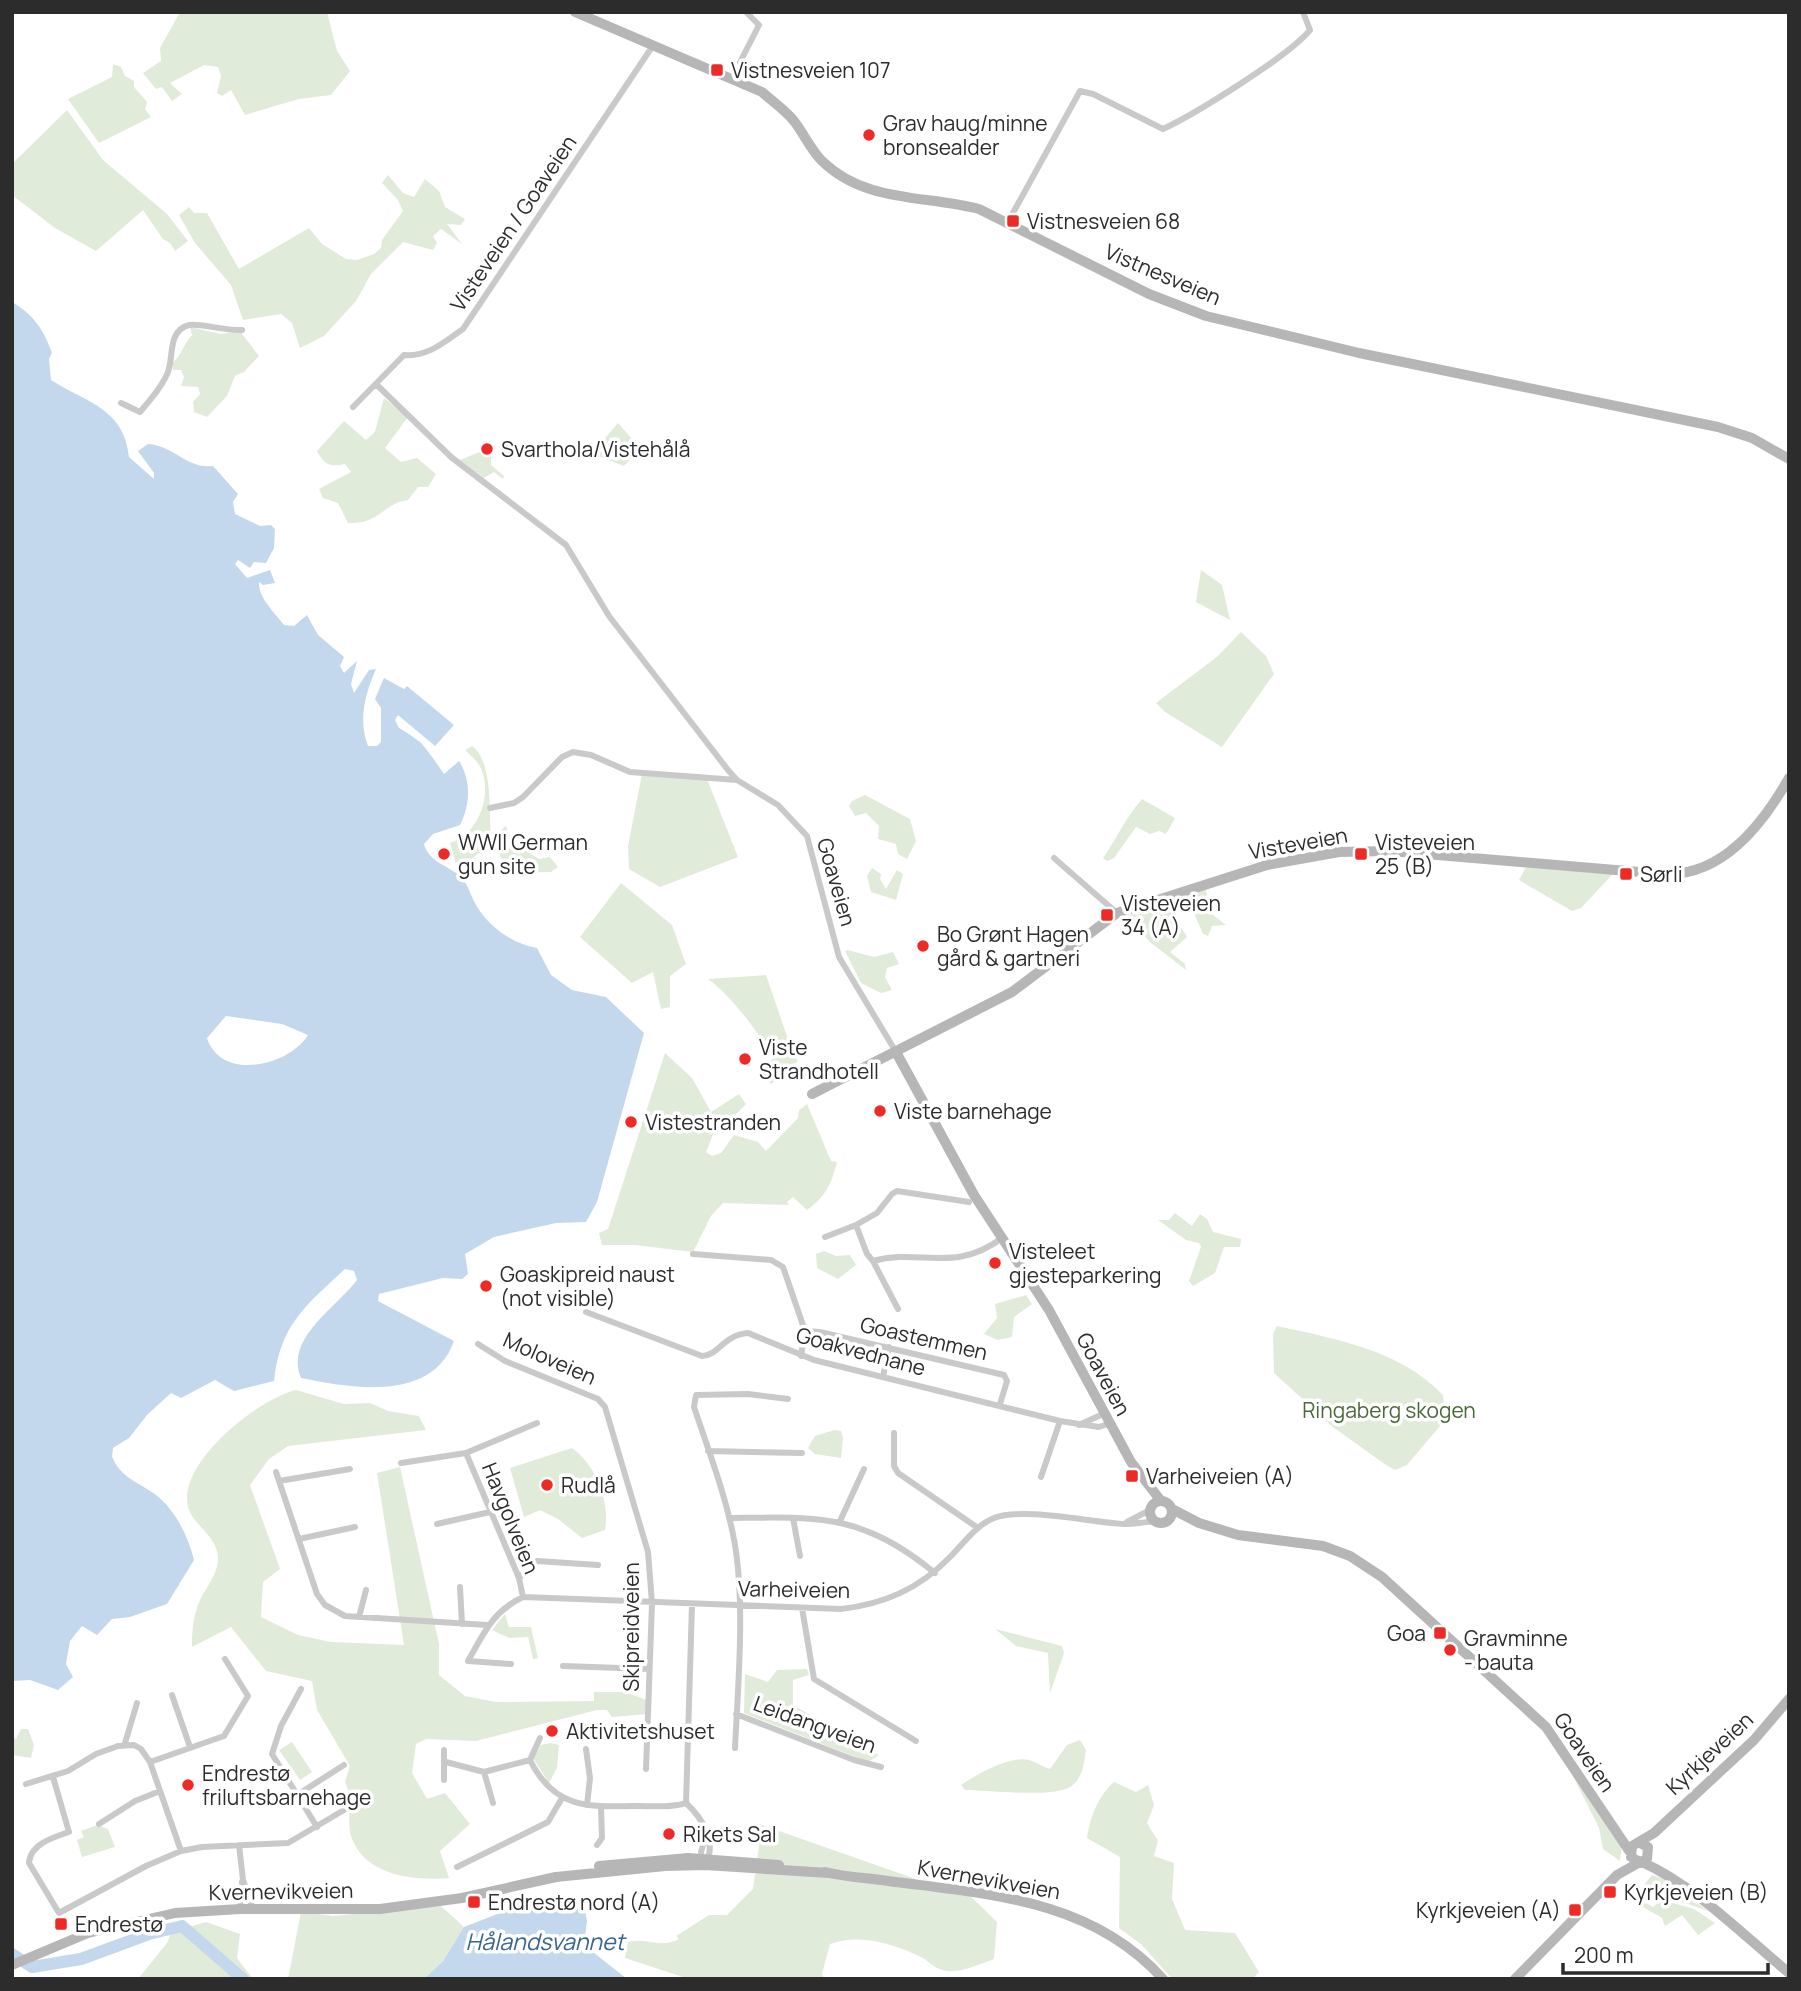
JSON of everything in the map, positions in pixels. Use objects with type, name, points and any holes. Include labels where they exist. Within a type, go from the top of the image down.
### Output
[{"type":"main road","name":"Vistnesveien","points":[[575,12],[762,92],[787,113],[821,159],[840,176],[864,188],[879,194],[949,201],[979,209],[1134,287],[1206,316],[1359,353],[1718,427],[1752,438],[1789,459]]},
{"type":"main road","name":"Visteveien","points":[[811,1094],[827,1090],[1012,992],[1117,913],[1256,868],[1339,852],[1390,851],[1663,874],[1692,873],[1710,866],[1731,850],[1768,811],[1789,778]]},
{"type":"main road","name":"Goaveien","points":[[896,1052],[974,1195],[1049,1310],[1105,1419],[1145,1484],[1171,1509],[1199,1522],[1257,1538],[1323,1546],[1366,1565],[1536,1716],[1617,1829],[1633,1860],[1662,1871]]},
{"type":"main road","name":"Goaveien","points":[[1145,1484],[1150,1508],[1160,1522],[1199,1522]]},
{"type":"main road","points":[[1150,1508],[1161,1501]]},
{"type":"main road","points":[[1160,1522],[1172,1515],[1171,1509]]},
{"type":"main road","name":"Kyrkjeveien","points":[[1644,1847],[1654,1833],[1754,1740],[1789,1699]]},
{"type":"main road","name":"Goaveien","points":[[1617,1829],[1644,1847],[1662,1871],[1789,1973]]},
{"type":"main road","points":[[1618,1875],[1630,1853],[1644,1847]]},
{"type":"main road","points":[[1515,1979],[1618,1875],[1641,1862],[1644,1847]]},
{"type":"main road","name":"Kvernevikveien","points":[[12,1965],[69,1940],[174,1913],[240,1909],[380,1909],[462,1898],[624,1862],[705,1860],[830,1873],[994,1896],[1049,1907],[1106,1931],[1144,1960],[1163,1979]]},
{"type":"street","points":[[732,78],[759,25],[747,12]]},
{"type":"street","points":[[1008,222],[1080,91],[1093,93],[1163,129],[1305,37],[1310,30],[1303,12]]},
{"type":"street","name":"Visteveien / Goaveien","points":[[353,407],[404,355],[417,356],[432,350],[463,329],[652,47]]},
{"type":"street","points":[[121,403],[140,412],[169,370],[175,337],[183,328],[190,325],[225,331],[242,330]]},
{"type":"street","name":"Goaveien","points":[[376,384],[451,457],[566,545],[609,617],[737,780],[778,805],[807,836],[839,957],[896,1052]]},
{"type":"street","points":[[490,808],[514,803],[523,797],[562,757],[573,752],[591,755],[630,772],[737,780]]},
{"type":"street","points":[[1054,858],[1117,913]]},
{"type":"street","points":[[825,1237],[877,1213],[897,1191],[969,1202]]},
{"type":"street","points":[[856,1225],[867,1254],[898,1309]]},
{"type":"street","points":[[873,1261],[886,1258],[940,1260],[979,1252],[1002,1238]]},
{"type":"street","points":[[693,1254],[778,1262],[785,1272],[805,1331],[801,1356]]},
{"type":"street","name":"Goakvednane","points":[[586,1312],[702,1356],[712,1353],[736,1334],[748,1333],[801,1356],[1000,1404],[1077,1426],[1099,1427],[1105,1419]]},
{"type":"street","name":"Goastemmen","points":[[805,1331],[889,1347],[1004,1375],[1007,1381],[1000,1404]]},
{"type":"street","name":"Moloveien","points":[[478,1344],[505,1361],[598,1399],[605,1407]]},
{"type":"street","points":[[883,1377],[889,1347]]},
{"type":"street","points":[[735,1748],[738,1606],[736,1549],[730,1518],[694,1407],[696,1395],[748,1394],[788,1399]]},
{"type":"street","name":"Skipreidveien","points":[[605,1407],[648,1552],[652,1603],[646,1769]]},
{"type":"street","points":[[1077,1426],[1105,1419]]},
{"type":"street","points":[[1041,1477],[1060,1421]]},
{"type":"street","points":[[401,1463],[466,1453],[537,1423]]},
{"type":"street","points":[[894,1433],[894,1466],[898,1473],[978,1528]]},
{"type":"street","points":[[708,1451],[802,1453]]},
{"type":"street","name":"Havgolveien","points":[[466,1453],[519,1578],[523,1597]]},
{"type":"street","points":[[279,1480],[350,1469]]},
{"type":"street","points":[[840,1521],[864,1469]]},
{"type":"street","points":[[276,1472],[321,1601],[333,1612],[359,1617],[487,1625]]},
{"type":"street","points":[[1120,1524],[1150,1508]]},
{"type":"street","points":[[437,1524],[490,1513]]},
{"type":"street","name":"Varheiveien","points":[[523,1597],[836,1610],[867,1606],[891,1599],[935,1573],[978,1528],[991,1519],[1011,1514],[1120,1524],[1160,1522]]},
{"type":"street","points":[[730,1518],[840,1521],[878,1534],[935,1573]]},
{"type":"street","points":[[793,1518],[800,1556]]},
{"type":"street","points":[[299,1539],[355,1527]]},
{"type":"street","points":[[519,1578],[537,1560],[598,1565]]},
{"type":"street","points":[[460,1587],[462,1624]]},
{"type":"street","points":[[359,1617],[366,1590]]},
{"type":"street","points":[[511,1664],[468,1661],[487,1625],[505,1605],[523,1597]]},
{"type":"street","points":[[692,1604],[686,1803],[707,1832],[711,1847],[705,1860]]},
{"type":"street","points":[[802,1608],[814,1679],[916,1741]]},
{"type":"street","points":[[150,1762],[224,1736],[248,1696],[225,1660]]},
{"type":"street","points":[[563,1666],[649,1669]]},
{"type":"street","points":[[301,1689],[281,1726],[271,1754],[317,1827]]},
{"type":"street","points":[[172,1695],[190,1747]]},
{"type":"street","points":[[125,1744],[137,1703]]},
{"type":"street","name":"Leidangveien","points":[[736,1714],[855,1760],[881,1767]]},
{"type":"street","points":[[540,1738],[530,1760],[538,1777],[562,1798],[601,1807],[686,1803]]},
{"type":"street","points":[[26,1784],[53,1777],[96,1754],[125,1744],[141,1749],[150,1762],[181,1851]]},
{"type":"street","points":[[586,1749],[590,1778],[587,1805]]},
{"type":"street","points":[[444,1750],[444,1780]]},
{"type":"street","points":[[446,1762],[484,1772],[530,1760]]},
{"type":"street","points":[[297,1796],[344,1765]]},
{"type":"street","points":[[484,1772],[493,1803]]},
{"type":"street","points":[[53,1777],[69,1832],[38,1847],[32,1852],[29,1863],[59,1913],[146,1866],[181,1851],[288,1843],[344,1810]]},
{"type":"street","points":[[99,1824],[135,1801],[160,1791]]},
{"type":"street","points":[[457,1867],[548,1822],[562,1798]]},
{"type":"street","points":[[597,1845],[602,1838],[601,1807]]},
{"type":"street","points":[[239,1846],[243,1881],[240,1909]]},
{"type":"street","points":[[243,1881],[253,1909]]},
{"type":"green space","points":[[180,12],[327,12],[337,51],[350,71],[331,95],[299,99],[245,115],[231,90],[222,96],[217,93],[221,76],[218,67],[204,65],[170,83],[182,94],[172,101],[162,87],[156,89],[143,73],[161,61],[160,48]]},
{"type":"green space","points":[[113,64],[121,67],[125,76],[134,81],[134,87],[147,102],[145,109],[151,117],[99,143],[68,99],[112,77]]},
{"type":"green space","points":[[67,110],[103,160],[167,214],[188,241],[175,251],[143,210],[96,251],[55,228],[12,195],[12,164]]},
{"type":"green space","points":[[388,175],[403,193],[414,197],[425,179],[439,191],[445,207],[465,219],[461,225],[447,224],[462,244],[441,229],[433,236],[437,243],[433,250],[403,242],[371,274],[356,301],[324,336],[300,348],[292,323],[281,314],[243,320],[231,285],[195,243],[179,215],[189,207],[194,213],[207,213],[239,269],[309,228],[322,244],[346,259],[357,260],[374,254],[381,248],[382,240],[403,211],[398,200],[382,183]]},
{"type":"green space","points":[[190,327],[221,334],[240,331],[259,356],[244,372],[235,376],[227,396],[207,417],[194,412],[193,402],[200,394],[198,387],[181,386],[184,377],[181,370],[173,370],[173,362],[192,335]]},
{"type":"green space","points":[[384,398],[408,417],[385,448],[401,462],[417,458],[436,474],[428,487],[418,487],[408,500],[393,505],[368,520],[348,523],[338,503],[323,498],[319,489],[351,472],[345,464],[331,465],[325,462],[317,451],[344,421],[366,440],[375,432]]},
{"type":"green space","points":[[618,423],[640,448],[624,466],[598,456],[601,443]]},
{"type":"green space","points":[[482,451],[491,457],[491,465],[504,476],[503,479],[494,472],[484,478],[460,460]]},
{"type":"green space","points":[[1201,570],[1222,585],[1230,620],[1196,602]]},
{"type":"green space","points":[[1241,632],[1266,656],[1274,674],[1222,747],[1165,712],[1156,703],[1218,656]]},
{"type":"green space","points":[[472,746],[479,754],[487,778],[492,848],[477,854],[468,863],[472,871],[469,873],[463,865],[456,864],[450,843],[460,839],[475,824],[483,804],[485,782],[482,771],[465,750]]},
{"type":"green space","points":[[642,774],[707,779],[738,857],[660,887],[629,869],[628,846]]},
{"type":"green space","points":[[865,795],[910,819],[916,841],[907,859],[898,854],[896,844],[878,839],[879,826],[866,813],[855,816],[849,806],[852,801]]},
{"type":"green space","points":[[1142,799],[1175,818],[1166,834],[1159,831],[1150,834],[1136,827],[1114,858],[1107,861],[1103,858]]},
{"type":"green space","points":[[506,826],[512,838],[525,841],[525,850],[539,859],[550,857],[558,867],[551,872],[512,873],[501,857],[498,843],[501,831]]},
{"type":"green space","points":[[1526,867],[1613,874],[1581,908],[1572,911],[1519,880]]},
{"type":"green space","points":[[872,868],[881,874],[880,879],[886,889],[897,870],[903,874],[896,900],[871,892],[867,876]]},
{"type":"green space","points":[[621,883],[672,925],[686,964],[670,976],[670,1007],[661,1009],[653,972],[632,983],[580,937]]},
{"type":"green space","points":[[1206,890],[1207,896],[1198,899],[1199,904],[1226,925],[1212,926],[1208,936],[1203,934],[1194,913],[1187,908],[1173,915],[1187,937],[1170,952],[1185,964],[1186,970],[1150,942],[1126,916],[1180,898],[1185,901],[1194,893]]},
{"type":"green space","points":[[845,951],[874,957],[893,952],[899,964],[887,968],[885,977],[892,990],[881,993],[861,983]]},
{"type":"green space","points":[[766,975],[789,1042],[770,1052],[742,1013],[708,979]]},
{"type":"green space","points":[[788,1047],[798,1061],[771,1084],[759,1070]]},
{"type":"green space","points":[[665,1053],[692,1078],[711,1112],[739,1094],[746,1104],[732,1118],[730,1116],[718,1122],[706,1152],[712,1156],[721,1153],[734,1135],[758,1142],[766,1151],[798,1118],[799,1110],[807,1104],[831,1161],[837,1162],[830,1184],[819,1200],[807,1210],[793,1197],[787,1202],[789,1205],[723,1203],[711,1216],[693,1252],[635,1245],[602,1245],[599,1233],[608,1229]]},
{"type":"green space","points":[[1175,1213],[1192,1226],[1200,1214],[1207,1219],[1213,1232],[1241,1239],[1240,1247],[1224,1247],[1215,1273],[1193,1286],[1189,1281],[1201,1247],[1199,1243],[1186,1240],[1158,1220],[1169,1220]]},
{"type":"green space","points":[[824,1251],[836,1256],[850,1255],[856,1265],[838,1279],[817,1268],[816,1254]]},
{"type":"green space","points":[[1026,1295],[1032,1304],[1014,1317],[1012,1337],[998,1340],[984,1334],[997,1318],[995,1304]]},
{"type":"green space","name":"Ringaberg skogen","points":[[1277,1326],[1366,1348],[1407,1367],[1443,1395],[1445,1420],[1407,1465],[1395,1470],[1386,1465],[1333,1427],[1274,1373],[1273,1334]]},
{"type":"green space","points":[[296,1390],[344,1404],[370,1403],[388,1411],[419,1416],[426,1430],[288,1446],[269,1459],[250,1485],[280,1569],[263,1582],[261,1617],[298,1635],[331,1642],[404,1645],[377,1473],[400,1467],[439,1644],[439,1675],[465,1696],[496,1702],[594,1701],[594,1692],[625,1692],[649,1701],[648,1714],[612,1717],[607,1710],[597,1710],[476,1741],[426,1739],[416,1744],[412,1773],[427,1799],[445,1793],[470,1824],[440,1851],[449,1878],[406,1877],[392,1873],[378,1868],[358,1849],[351,1836],[349,1795],[345,1782],[350,1766],[317,1710],[312,1681],[266,1671],[231,1627],[192,1647],[196,1612],[218,1563],[214,1543],[188,1507],[188,1490],[195,1471],[207,1453],[242,1419],[280,1396]]},
{"type":"green space","points":[[834,1430],[841,1431],[843,1438],[841,1458],[815,1454],[808,1448],[815,1436]]},
{"type":"green space","points":[[572,1448],[581,1455],[594,1474],[605,1507],[605,1530],[582,1538],[558,1519],[540,1510],[524,1517],[510,1468]]},
{"type":"green space","points":[[505,1614],[509,1627],[531,1627],[538,1658],[533,1659],[528,1637],[509,1638],[492,1630]]},
{"type":"green space","points":[[995,1629],[1062,1646],[1064,1653],[1050,1693],[1048,1653],[1016,1646]]},
{"type":"green space","points":[[807,1669],[809,1675],[793,1680],[793,1705],[879,1755],[868,1762],[744,1713],[745,1674],[768,1682],[777,1670]]},
{"type":"green space","points":[[21,1729],[28,1729],[34,1745],[31,1758],[12,1755],[12,1737],[16,1739]]},
{"type":"green space","points":[[1080,1740],[1086,1750],[1082,1769],[1079,1778],[1065,1789],[1038,1793],[1005,1792],[965,1790],[961,1785],[1012,1760],[1029,1760],[1050,1769],[1067,1745]]},
{"type":"green space","points":[[292,1742],[312,1772],[300,1780],[279,1750]]},
{"type":"green space","points":[[541,1745],[559,1745],[557,1768],[549,1783],[533,1758]]},
{"type":"green space","points":[[1570,1770],[1622,1845],[1620,1861],[1603,1849],[1599,1828]]},
{"type":"green space","points":[[1114,1782],[1136,1792],[1148,1785],[1154,1805],[1147,1823],[1158,1841],[1154,1856],[1174,1863],[1172,1899],[1185,1930],[1235,1933],[1259,1972],[1252,1979],[1172,1979],[1142,1945],[1119,1928],[1120,1857],[1087,1838],[1096,1807]]},
{"type":"green space","points":[[97,1825],[108,1829],[115,1847],[82,1857],[77,1840],[84,1837],[81,1831]]},
{"type":"green space","points":[[762,1825],[930,1884],[963,1889],[997,1922],[994,1959],[968,1968],[948,1971],[939,1969],[901,1948],[854,1940],[830,1944],[822,1974],[824,1979],[689,1979],[625,1958],[628,1942],[672,1942],[679,1939],[676,1936],[709,1915],[727,1915],[753,1889]]},
{"type":"green space","points":[[1652,1875],[1664,1879],[1708,1911],[1656,1893],[1644,1885]]},
{"type":"green space","points":[[1629,1893],[1653,1907],[1662,1900],[1694,1909],[1715,1923],[1698,1935],[1682,1915],[1665,1926],[1662,1918],[1621,1894]]},
{"type":"green space","points":[[441,1906],[464,1927],[443,1961],[424,1979],[288,1979],[301,1912],[333,1916]]},
{"type":"green space","points":[[206,1922],[240,1934],[237,1958],[253,1979],[247,1979],[189,1927]]},
{"type":"green space","points":[[189,1931],[241,1979],[138,1979],[167,1943],[171,1933]]},
{"type":"water","points":[[12,302],[32,317],[45,337],[52,353],[49,359],[51,380],[112,417],[126,441],[129,457],[154,479],[154,473],[138,451],[148,444],[166,449],[195,464],[213,466],[238,494],[233,502],[235,514],[260,526],[271,525],[275,529],[274,548],[266,563],[254,562],[250,568],[238,560],[235,564],[247,578],[270,570],[275,583],[263,585],[259,582],[261,594],[268,605],[284,625],[294,626],[307,615],[318,635],[344,657],[340,666],[344,673],[357,661],[351,684],[354,693],[369,670],[376,669],[364,707],[363,727],[368,746],[377,746],[381,742],[381,708],[375,699],[384,678],[404,689],[407,686],[454,725],[435,746],[398,715],[395,720],[399,728],[419,740],[441,768],[458,759],[467,783],[468,800],[460,825],[433,834],[424,844],[426,850],[434,859],[463,879],[481,913],[494,927],[518,942],[537,948],[551,975],[572,990],[606,997],[644,1033],[597,1202],[586,1222],[556,1223],[494,1237],[465,1254],[468,1274],[462,1279],[443,1278],[379,1294],[378,1301],[454,1341],[443,1361],[428,1374],[409,1383],[366,1387],[301,1378],[298,1364],[306,1337],[357,1280],[354,1271],[345,1269],[297,1317],[282,1345],[274,1381],[234,1391],[215,1380],[181,1398],[171,1393],[147,1415],[129,1438],[113,1448],[112,1456],[125,1474],[156,1495],[170,1509],[185,1533],[194,1560],[167,1604],[130,1617],[112,1619],[97,1635],[82,1626],[70,1641],[66,1664],[73,1677],[58,1690],[30,1680],[12,1681]],"holes":[[[226,1016],[282,1024],[308,1035],[286,1055],[256,1065],[240,1065],[226,1060],[215,1052],[207,1038]]]},
{"type":"water","name":"Hålandsvannet","points":[[572,1899],[584,1906],[587,1921],[584,1945],[627,1979],[424,1979],[443,1961],[464,1927],[505,1911]]},
{"type":"pier","points":[[400,718],[437,749],[426,743],[442,764],[454,754],[460,756],[459,761],[444,774],[424,745],[397,725]]},
{"type":"waterway","points":[[12,1954],[32,1967],[81,1959],[149,1934],[182,1926],[243,1979]]},
{"type":"place","name":"Vistnesveien 107","points":[[717,70]]},
{"type":"place","name":"Grav haug/minne bronsealder","points":[[869,135]]},
{"type":"place","name":"Vistnesveien 68","points":[[1013,221]]},
{"type":"place","name":"Svarthola/Vistehålå","points":[[487,449]]},
{"type":"place","name":"WWII German gun site","points":[[444,854]]},
{"type":"place","name":"Visteveien 25 (B)","points":[[1361,854]]},
{"type":"place","name":"Sørli","points":[[1626,874]]},
{"type":"place","name":"Visteveien 34 (A)","points":[[1107,915]]},
{"type":"place","name":"Bo Grønt Hagen gård & gartneri","points":[[923,946]]},
{"type":"place","name":"Viste Strandhotell","points":[[745,1059]]},
{"type":"place","name":"Viste barnehage","points":[[880,1111]]},
{"type":"place","name":"Vistestranden","points":[[631,1122]]},
{"type":"place","name":"Visteleet gjesteparkering","points":[[995,1263]]},
{"type":"place","name":"Goaskipreid naust (not visible)","points":[[486,1286]]},
{"type":"place","name":"Varheiveien (A)","points":[[1132,1476]]},
{"type":"place","name":"Rudlå","points":[[547,1485]]},
{"type":"place","name":"Goa","points":[[1440,1633]]},
{"type":"place","name":"Gravminne - bauta","points":[[1450,1650]]},
{"type":"place","name":"Aktivitetshuset","points":[[552,1731]]},
{"type":"place","name":"Endrestø friluftsbarnehage","points":[[188,1785]]},
{"type":"place","name":"Rikets Sal","points":[[669,1834]]},
{"type":"place","name":"Kyrkjeveien (B)","points":[[1610,1892]]},
{"type":"place","name":"Endrestø nord (A)","points":[[474,1902]]},
{"type":"place","name":"Kyrkjeveien (A)","points":[[1575,1910]]},
{"type":"place","name":"Endrestø","points":[[61,1924]]}]
